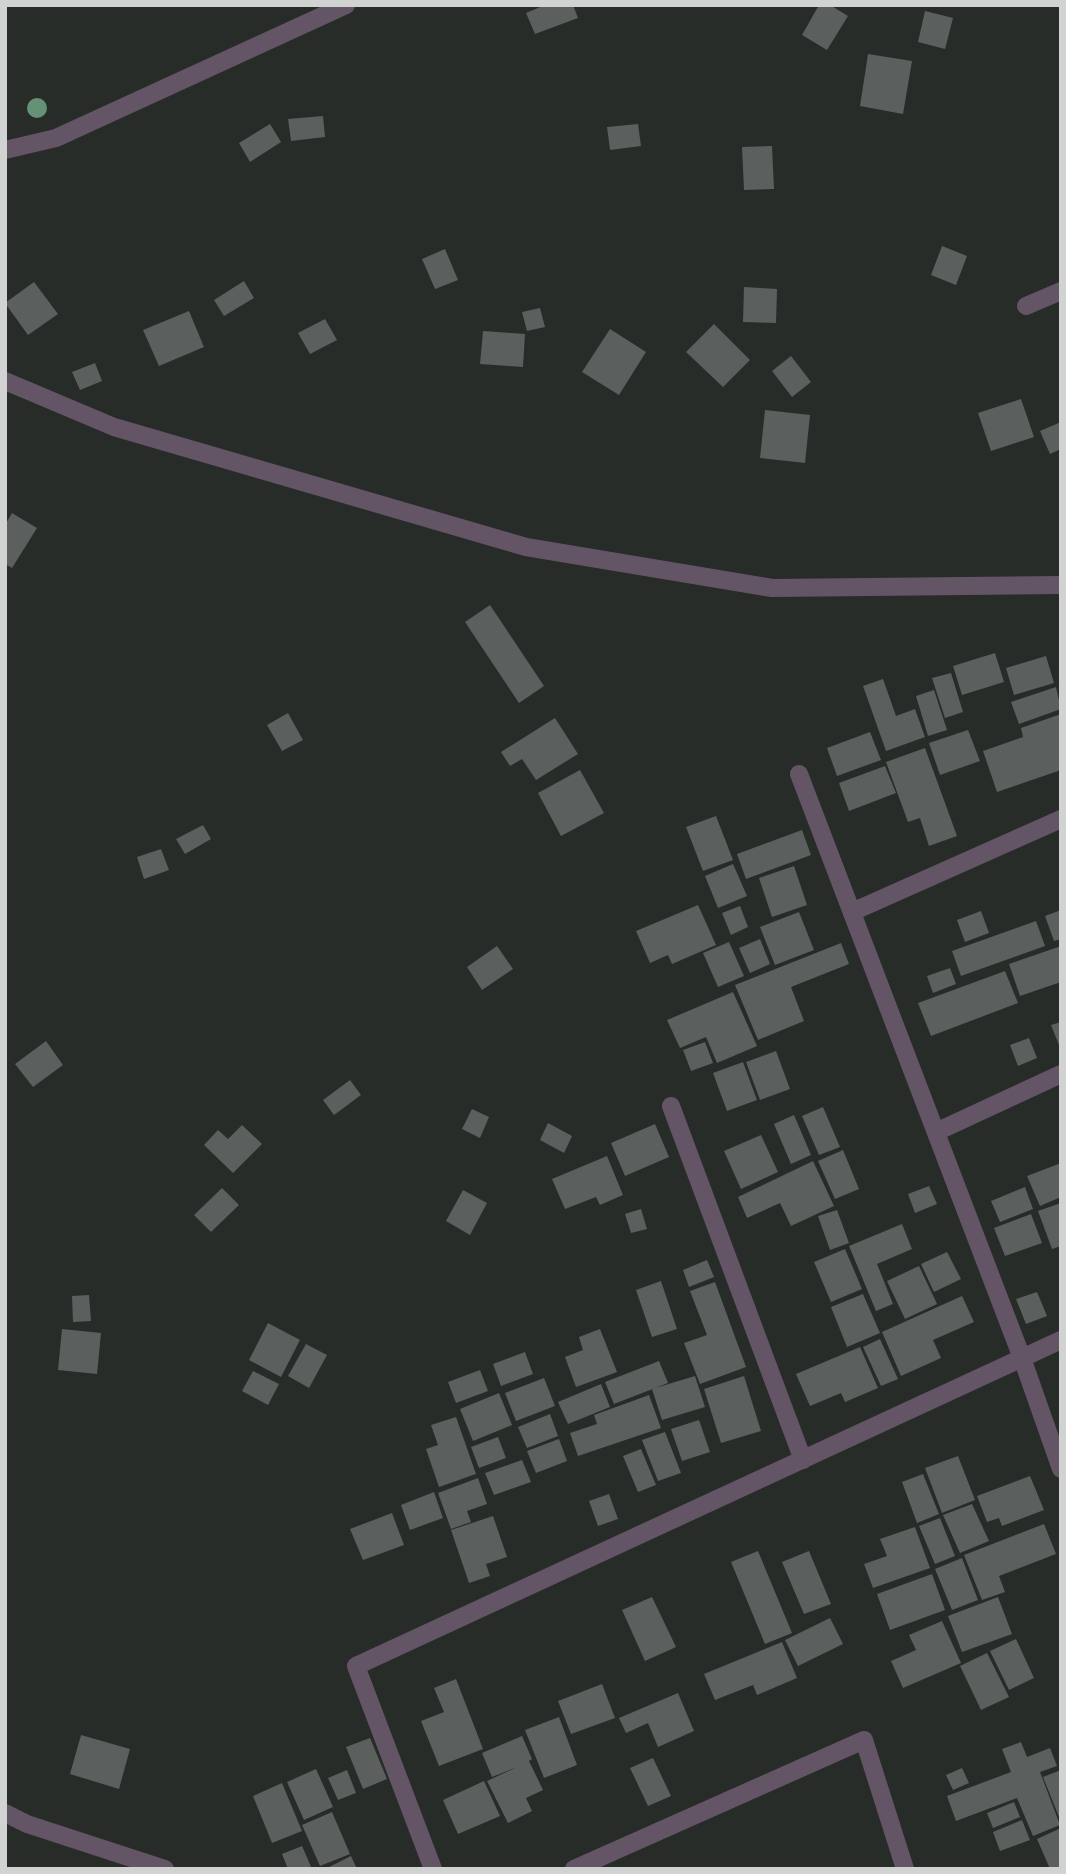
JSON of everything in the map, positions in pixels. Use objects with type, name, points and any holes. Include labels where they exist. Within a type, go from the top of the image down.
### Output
[{"type":"street","points":[[5,150],[56,138],[346,5]]},
{"type":"street","points":[[1026,306],[1061,291]]},
{"type":"street","points":[[5,381],[114,428],[526,547],[772,588],[1061,585]]},
{"type":"street","points":[[799,774],[1023,1358],[1061,1469]]},
{"type":"street","points":[[852,912],[1061,820]]},
{"type":"street","points":[[936,1132],[1061,1074]]},
{"type":"street","points":[[671,1106],[803,1460]]},
{"type":"street","points":[[433,1869],[356,1666],[1061,1340]]},
{"type":"street","points":[[574,1869],[864,1740],[905,1869]]},
{"type":"street","points":[[5,1813],[27,1824],[165,1869]]},
{"type":"building","points":[[545,5],[573,5],[578,18],[535,34],[526,13]]},
{"type":"building","points":[[819,5],[830,5],[848,16],[827,50],[802,35]]},
{"type":"building","points":[[925,11],[953,18],[945,49],[918,42]]},
{"type":"building","points":[[868,54],[912,61],[903,114],[860,106]]},
{"type":"building","points":[[323,116],[325,137],[291,141],[288,119]]},
{"type":"building","points":[[270,124],[281,142],[250,162],[239,143]]},
{"type":"building","points":[[638,124],[641,146],[610,150],[607,127]]},
{"type":"building","points":[[772,146],[774,189],[744,190],[742,147]]},
{"type":"building","points":[[942,246],[967,256],[956,285],[931,275]]},
{"type":"building","points":[[445,249],[458,280],[435,289],[422,259]]},
{"type":"building","points":[[244,281],[254,298],[224,316],[214,300]]},
{"type":"building","points":[[34,282],[58,314],[28,335],[5,303]]},
{"type":"building","points":[[744,287],[777,289],[776,323],[743,322]]},
{"type":"building","points":[[540,308],[545,327],[527,331],[522,312]]},
{"type":"building","points":[[189,311],[204,347],[159,366],[143,330]]},
{"type":"building","points":[[325,319],[337,340],[310,354],[298,333]]},
{"type":"building","points":[[714,324],[750,360],[723,387],[686,352]]},
{"type":"building","points":[[610,329],[646,352],[619,395],[582,372]]},
{"type":"building","points":[[483,331],[525,334],[523,367],[480,364]]},
{"type":"building","points":[[791,356],[811,382],[792,397],[772,371]]},
{"type":"building","points":[[95,363],[102,381],[80,390],[72,372]]},
{"type":"building","points":[[1021,399],[1034,437],[991,451],[978,413]]},
{"type":"building","points":[[765,410],[810,415],[805,463],[760,458]]},
{"type":"building","points":[[1061,422],[1061,449],[1050,454],[1040,431]]},
{"type":"building","points":[[12,513],[37,528],[12,568],[5,564],[5,525]]},
{"type":"building","points":[[490,605],[544,686],[519,703],[465,622]]},
{"type":"building","points":[[995,653],[1004,682],[962,695],[953,666]]},
{"type":"building","points":[[1046,656],[1054,683],[1014,695],[1006,668]]},
{"type":"building","points":[[951,673],[963,712],[945,718],[932,678]]},
{"type":"building","points":[[883,679],[896,716],[915,709],[925,737],[886,751],[863,686]]},
{"type":"building","points":[[1056,687],[1061,709],[1019,724],[1011,702]]},
{"type":"building","points":[[934,690],[947,730],[928,736],[916,696]]},
{"type":"building","points":[[288,713],[303,740],[282,751],[267,725]]},
{"type":"building","points":[[1061,714],[1061,770],[997,792],[983,751],[1023,737],[1021,728]]},
{"type":"building","points":[[555,718],[578,754],[536,780],[522,759],[510,766],[501,752]]},
{"type":"building","points":[[968,730],[980,761],[940,775],[929,743]]},
{"type":"building","points":[[870,732],[881,760],[837,776],[827,748]]},
{"type":"building","points":[[925,748],[957,836],[929,846],[920,818],[908,822],[886,762]]},
{"type":"building","points":[[885,766],[896,793],[849,811],[839,783]]},
{"type":"building","points":[[580,770],[604,813],[561,836],[538,793]]},
{"type":"building","points":[[716,816],[733,860],[703,871],[686,827]]},
{"type":"building","points":[[203,825],[211,839],[185,854],[176,839]]},
{"type":"building","points":[[802,830],[811,855],[746,879],[737,854]]},
{"type":"building","points":[[161,849],[169,870],[144,879],[137,857]]},
{"type":"building","points":[[733,864],[747,896],[718,908],[705,876]]},
{"type":"building","points":[[794,866],[807,905],[772,917],[759,878]]},
{"type":"building","points":[[698,905],[716,945],[672,964],[668,955],[650,963],[636,931]]},
{"type":"building","points":[[740,906],[748,927],[731,935],[722,913]]},
{"type":"building","points":[[1061,910],[1061,939],[1054,941],[1045,916]]},
{"type":"building","points":[[981,911],[989,933],[965,942],[957,920]]},
{"type":"building","points":[[799,912],[814,950],[775,965],[760,927]]},
{"type":"building","points":[[1036,921],[1045,946],[961,976],[952,951]]},
{"type":"building","points":[[760,939],[770,964],[750,973],[739,948]]},
{"type":"building","points":[[729,942],[744,976],[718,987],[703,953]]},
{"type":"building","points":[[841,943],[849,964],[791,987],[804,1021],[758,1040],[735,985]]},
{"type":"building","points":[[497,946],[513,969],[482,990],[467,967]]},
{"type":"building","points":[[1061,946],[1061,982],[1020,996],[1009,964]]},
{"type":"building","points":[[950,968],[956,984],[933,993],[927,976]]},
{"type":"building","points":[[1005,971],[1018,1003],[931,1036],[918,1003]]},
{"type":"building","points":[[733,992],[757,1046],[717,1063],[706,1037],[680,1048],[667,1020]]},
{"type":"building","points":[[1061,1022],[1061,1050],[1051,1025]]},
{"type":"building","points":[[1029,1038],[1037,1058],[1018,1066],[1010,1045]]},
{"type":"building","points":[[46,1041],[63,1065],[33,1087],[15,1064]]},
{"type":"building","points":[[705,1042],[713,1063],[691,1071],[683,1050]]},
{"type":"building","points":[[776,1051],[790,1089],[760,1100],[746,1062]]},
{"type":"building","points":[[743,1062],[757,1100],[727,1111],[713,1073]]},
{"type":"building","points":[[350,1080],[361,1095],[334,1115],[323,1100]]},
{"type":"building","points":[[823,1107],[840,1147],[819,1155],[802,1116]]},
{"type":"building","points":[[472,1109],[489,1117],[480,1138],[462,1129]]},
{"type":"building","points":[[794,1115],[811,1155],[791,1164],[774,1124]]},
{"type":"building","points":[[548,1123],[572,1136],[564,1153],[540,1140]]},
{"type":"building","points":[[655,1124],[669,1157],[625,1176],[611,1143]]},
{"type":"building","points":[[242,1125],[262,1144],[233,1173],[204,1145],[218,1130],[228,1139]]},
{"type":"building","points":[[761,1135],[778,1172],[741,1189],[724,1151]]},
{"type":"building","points":[[843,1150],[859,1189],[835,1199],[818,1161]]},
{"type":"building","points":[[607,1156],[623,1195],[600,1205],[596,1197],[565,1209],[552,1179]]},
{"type":"building","points":[[813,1161],[834,1206],[791,1226],[780,1203],[747,1218],[738,1197]]},
{"type":"building","points":[[1061,1163],[1061,1197],[1040,1206],[1027,1176]]},
{"type":"building","points":[[929,1186],[937,1204],[915,1213],[908,1194]]},
{"type":"building","points":[[1025,1187],[1033,1209],[1000,1222],[991,1201]]},
{"type":"building","points":[[222,1188],[239,1205],[211,1232],[194,1215]]},
{"type":"building","points":[[463,1190],[487,1203],[470,1235],[446,1221]]},
{"type":"building","points":[[1061,1203],[1061,1246],[1052,1249],[1038,1211]]},
{"type":"building","points":[[641,1209],[647,1229],[631,1233],[625,1214]]},
{"type":"building","points":[[837,1210],[849,1243],[830,1250],[818,1216]]},
{"type":"building","points":[[1031,1214],[1042,1243],[1005,1256],[994,1228]]},
{"type":"building","points":[[902,1224],[912,1249],[877,1264],[893,1304],[876,1311],[849,1246]]},
{"type":"building","points":[[845,1249],[862,1289],[831,1302],[814,1262]]},
{"type":"building","points":[[947,1252],[961,1279],[934,1292],[921,1264]]},
{"type":"building","points":[[707,1260],[714,1277],[689,1287],[683,1270]]},
{"type":"building","points":[[919,1266],[937,1304],[905,1319],[887,1281]]},
{"type":"building","points":[[661,1281],[677,1329],[652,1337],[636,1290]]},
{"type":"building","points":[[715,1282],[746,1367],[700,1384],[684,1343],[707,1335],[690,1291]]},
{"type":"building","points":[[1037,1292],[1047,1316],[1026,1324],[1016,1299]]},
{"type":"building","points":[[863,1294],[880,1333],[847,1347],[831,1307]]},
{"type":"building","points":[[89,1295],[91,1321],[73,1322],[72,1296]]},
{"type":"building","points":[[962,1296],[974,1322],[933,1340],[941,1358],[901,1376],[882,1332]]},
{"type":"building","points":[[268,1323],[300,1340],[281,1377],[249,1360]]},
{"type":"building","points":[[62,1329],[101,1333],[97,1374],[58,1370]]},
{"type":"building","points":[[600,1329],[617,1372],[576,1387],[565,1357],[583,1350],[579,1337]]},
{"type":"building","points":[[880,1339],[898,1379],[881,1386],[863,1347]]},
{"type":"building","points":[[306,1344],[327,1355],[309,1388],[288,1376]]},
{"type":"building","points":[[860,1347],[878,1388],[845,1402],[841,1393],[810,1406],[796,1374]]},
{"type":"building","points":[[525,1352],[533,1374],[501,1386],[493,1364]]},
{"type":"building","points":[[659,1361],[668,1383],[614,1404],[605,1382]]},
{"type":"building","points":[[480,1370],[488,1391],[456,1403],[448,1382]]},
{"type":"building","points":[[253,1371],[279,1384],[268,1405],[242,1391]]},
{"type":"building","points":[[695,1376],[705,1407],[662,1420],[652,1389]]},
{"type":"building","points":[[744,1376],[761,1431],[721,1443],[704,1389]]},
{"type":"building","points":[[544,1378],[555,1406],[516,1421],[505,1393]]},
{"type":"building","points":[[601,1384],[610,1407],[568,1424],[558,1402]]},
{"type":"building","points":[[499,1393],[512,1425],[473,1441],[460,1409]]},
{"type":"building","points":[[649,1395],[661,1428],[578,1456],[570,1433],[597,1424],[594,1415]]},
{"type":"building","points":[[550,1414],[558,1436],[527,1448],[518,1427]]},
{"type":"building","points":[[456,1417],[476,1474],[439,1487],[426,1449],[438,1445],[431,1425]]},
{"type":"building","points":[[699,1420],[710,1452],[682,1461],[671,1429]]},
{"type":"building","points":[[665,1432],[681,1473],[658,1481],[642,1440]]},
{"type":"building","points":[[498,1437],[506,1458],[479,1468],[471,1447]]},
{"type":"building","points":[[559,1439],[567,1461],[536,1473],[527,1451]]},
{"type":"building","points":[[641,1449],[656,1485],[638,1492],[623,1456]]},
{"type":"building","points":[[958,1456],[975,1500],[942,1513],[925,1468]]},
{"type":"building","points":[[522,1460],[531,1482],[494,1495],[485,1473]]},
{"type":"building","points":[[923,1474],[939,1514],[917,1523],[902,1482]]},
{"type":"building","points":[[1030,1476],[1044,1510],[1002,1526],[999,1518],[987,1522],[977,1496]]},
{"type":"building","points":[[478,1478],[487,1504],[467,1511],[471,1522],[451,1529],[438,1493]]},
{"type":"building","points":[[434,1492],[443,1518],[410,1530],[401,1505]]},
{"type":"building","points":[[609,1494],[618,1519],[598,1526],[589,1501]]},
{"type":"building","points":[[972,1504],[989,1541],[960,1553],[943,1515]]},
{"type":"building","points":[[392,1513],[404,1545],[363,1560],[350,1529]]},
{"type":"building","points":[[493,1516],[507,1557],[486,1564],[490,1576],[469,1583],[451,1530]]},
{"type":"building","points":[[940,1518],[955,1556],[935,1564],[919,1526]]},
{"type":"building","points":[[1044,1524],[1056,1554],[999,1576],[1005,1592],[982,1600],[964,1555]]},
{"type":"building","points":[[915,1527],[930,1568],[873,1588],[864,1564],[887,1556],[880,1539]]},
{"type":"building","points":[[758,1551],[792,1633],[765,1644],[731,1562]]},
{"type":"building","points":[[809,1551],[831,1604],[804,1614],[782,1562]]},
{"type":"building","points":[[962,1558],[978,1600],[952,1610],[935,1569]]},
{"type":"building","points":[[932,1574],[945,1610],[890,1630],[877,1594]]},
{"type":"building","points":[[652,1597],[676,1647],[645,1661],[622,1610]]},
{"type":"building","points":[[998,1597],[1012,1634],[962,1652],[948,1616]]},
{"type":"building","points":[[830,1618],[843,1644],[798,1666],[785,1640]]},
{"type":"building","points":[[942,1621],[961,1663],[903,1688],[891,1661],[916,1650],[909,1635]]},
{"type":"building","points":[[1016,1639],[1034,1678],[1009,1690],[990,1651]]},
{"type":"building","points":[[782,1642],[797,1678],[757,1695],[753,1685],[715,1700],[704,1674]]},
{"type":"building","points":[[987,1653],[1009,1697],[981,1710],[960,1666]]},
{"type":"building","points":[[456,1679],[483,1749],[439,1766],[421,1721],[444,1712],[434,1688]]},
{"type":"building","points":[[602,1684],[615,1718],[571,1734],[558,1701]]},
{"type":"building","points":[[678,1693],[694,1731],[658,1747],[648,1723],[626,1733],[619,1718]]},
{"type":"building","points":[[559,1717],[577,1765],[544,1778],[525,1730]]},
{"type":"building","points":[[81,1735],[130,1749],[119,1789],[70,1774]]},
{"type":"building","points":[[522,1736],[532,1759],[529,1761],[543,1790],[526,1798],[532,1811],[508,1823],[487,1781],[517,1767],[492,1777],[482,1753]]},
{"type":"building","points":[[370,1738],[387,1779],[363,1789],[346,1747]]},
{"type":"building","points":[[1021,1742],[1027,1757],[1050,1748],[1057,1766],[1040,1772],[1060,1825],[1033,1836],[1017,1798],[956,1821],[947,1796],[1011,1772],[1002,1749]]},
{"type":"building","points":[[653,1758],[671,1796],[648,1806],[630,1768]]},
{"type":"building","points":[[962,1768],[969,1783],[953,1790],[946,1775]]},
{"type":"building","points":[[316,1769],[333,1807],[304,1820],[287,1782]]},
{"type":"building","points":[[347,1770],[356,1793],[338,1800],[328,1778]]},
{"type":"building","points":[[1061,1770],[1061,1822],[1043,1777]]},
{"type":"building","points":[[484,1781],[500,1816],[458,1834],[443,1800]]},
{"type":"building","points":[[282,1783],[302,1831],[272,1843],[253,1796]]},
{"type":"building","points":[[1014,1802],[1020,1817],[993,1828],[987,1813]]},
{"type":"building","points":[[332,1812],[350,1854],[320,1866],[302,1825]]},
{"type":"building","points":[[1022,1820],[1030,1840],[1000,1851],[993,1832]]},
{"type":"building","points":[[1061,1828],[1061,1869],[1050,1869],[1037,1839]]},
{"type":"building","points":[[302,1846],[312,1869],[288,1869],[282,1854]]},
{"type":"building","points":[[351,1856],[357,1869],[325,1869]]}]
